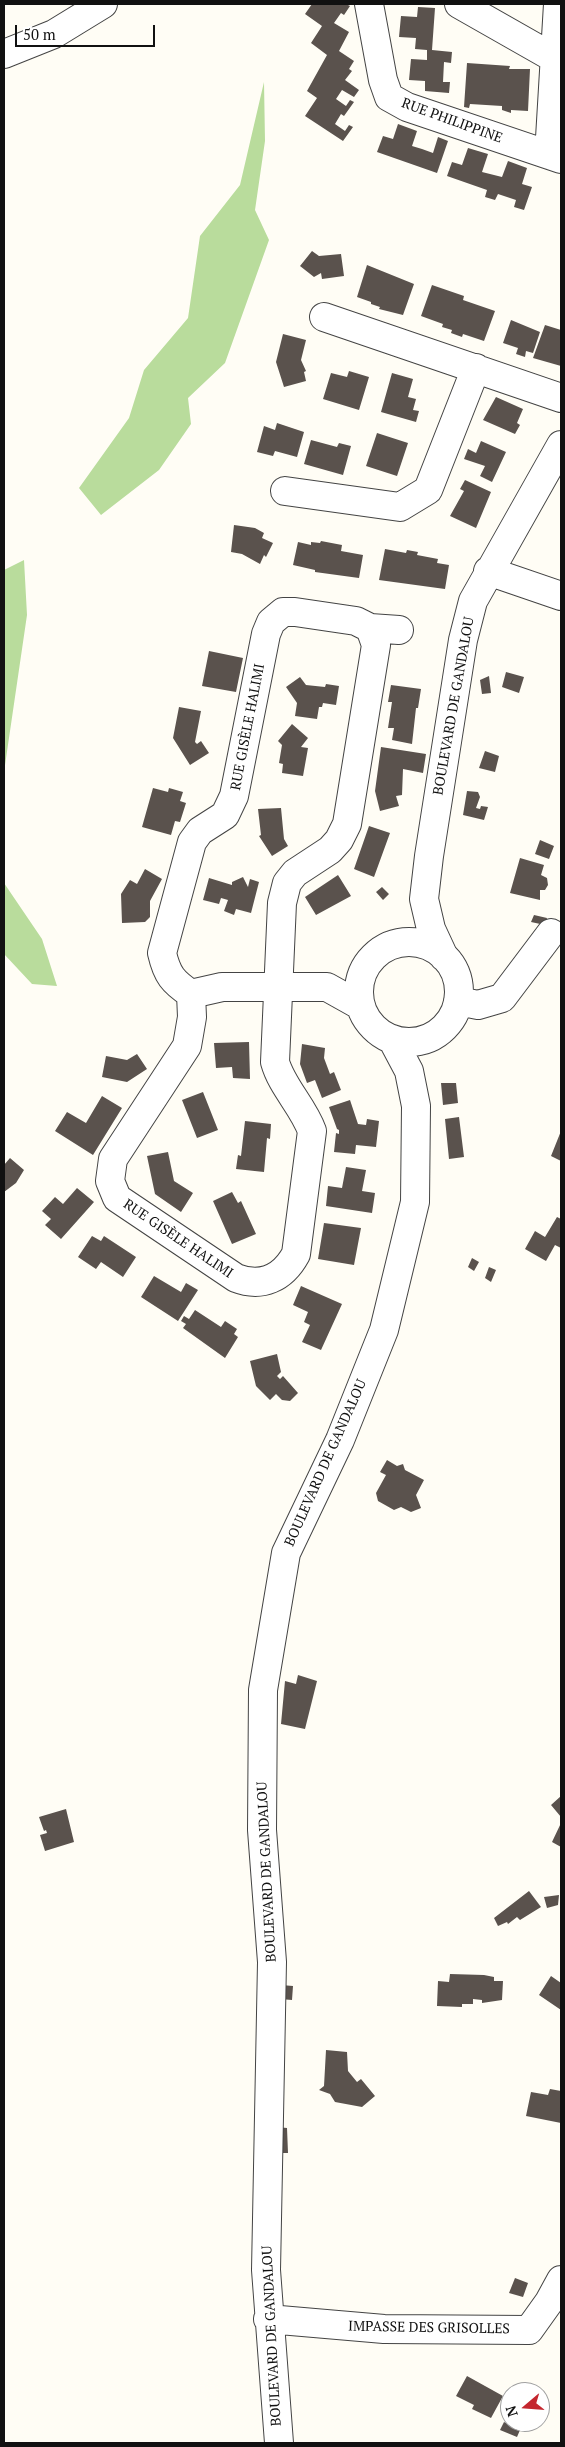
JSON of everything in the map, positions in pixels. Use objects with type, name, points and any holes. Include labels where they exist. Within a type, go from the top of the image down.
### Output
[{"type":"street","points":[[4,54],[54,34],[103,4]]},
{"type":"street","name":"RUE PHILIPPINE","points":[[369,4],[383,80],[389,97],[407,108],[555,157],[554,58],[558,4]]},
{"type":"street","points":[[459,4],[554,58]]},
{"type":"street","points":[[324,317],[561,398]]},
{"type":"street","points":[[286,491],[400,507],[428,490],[476,368]]},
{"type":"street","name":"BOULEVARD DE GANDALOU","points":[[444,957],[432,929],[424,899],[428,856],[463,640],[473,601],[488,571],[559,456]]},
{"type":"street","points":[[488,571],[561,596]]},
{"type":"street","name":"RUE GISÈLE HALIMI","points":[[370,628],[376,645],[347,824],[339,840],[330,850],[295,874],[287,883],[282,903],[275,1062],[278,1073],[306,1114],[312,1131],[296,1254],[289,1267],[277,1278],[266,1282],[248,1283],[236,1278],[118,1198],[110,1181],[113,1159],[187,1046],[192,1017],[191,994],[173,982],[162,953],[192,842],[200,831],[225,815],[234,796],[266,634],[271,622],[283,612],[295,612],[356,621],[370,628],[399,630]]},
{"type":"street","name":"BOULEVARD DE GANDALOU","points":[[378,953],[404,930],[424,899]]},
{"type":"street","points":[[458,1001],[478,1006],[502,998],[551,933]]},
{"type":"street","points":[[327,987],[378,953],[401,942],[417,942],[432,947],[444,957],[454,970],[458,985],[458,1001],[448,1023],[429,1038],[417,1042],[392,1039],[378,1032],[368,1020],[361,1006],[359,990],[362,974],[378,953]]},
{"type":"street","points":[[191,994],[222,987],[327,987],[361,1006]]},
{"type":"street","name":"BOULEVARD DE GANDALOU","points":[[413,1086],[429,1038]]},
{"type":"street","name":"BOULEVARD DE GANDALOU","points":[[279,2443],[268,2319],[266,2270],[272,1962],[262,1830],[262,1690],[286,1553],[340,1440],[384,1330],[415,1202],[416,1106],[409,1071],[392,1039]]},
{"type":"street","name":"IMPASSE DES GRISOLLES","points":[[268,2319],[384,2329],[529,2330],[550,2302],[561,2280]]},
{"type":"green space","points":[[264,82],[265,141],[255,210],[269,240],[225,363],[188,398],[191,424],[159,470],[101,515],[79,488],[129,418],[144,370],[188,318],[200,236],[240,185]]},
{"type":"green space","points":[[24,560],[27,615],[4,772],[4,570]]},
{"type":"green space","points":[[4,883],[42,939],[57,986],[32,984],[4,954]]},
{"type":"building","points":[[312,4],[346,4],[350,6],[344,15],[341,13],[334,23],[349,32],[339,51],[354,61],[349,69],[352,71],[345,80],[359,90],[354,97],[342,90],[336,99],[346,106],[350,100],[354,102],[344,116],[341,114],[335,124],[345,131],[349,125],[353,127],[343,141],[305,116],[317,98],[307,91],[327,55],[311,43],[322,26],[305,14]]},
{"type":"building","points":[[418,7],[435,8],[432,50],[452,52],[451,63],[444,62],[443,82],[450,82],[449,93],[425,91],[425,81],[409,80],[411,59],[427,60],[427,50],[415,49],[416,38],[399,37],[401,16],[417,17]]},
{"type":"building","points":[[467,63],[510,66],[509,69],[530,69],[528,111],[511,110],[511,113],[502,110],[502,106],[470,104],[469,108],[464,107]]},
{"type":"building","points":[[398,124],[417,131],[412,146],[433,153],[438,137],[448,141],[437,173],[377,152],[383,136],[393,139]]},
{"type":"building","points":[[468,148],[488,154],[482,172],[502,177],[508,161],[527,168],[522,184],[532,187],[524,210],[514,207],[516,200],[498,194],[495,200],[485,197],[487,190],[447,176],[452,162],[462,165]]},
{"type":"building","points":[[312,251],[319,256],[341,254],[344,276],[322,279],[321,273],[314,277],[300,266]]},
{"type":"building","points":[[367,265],[414,284],[403,315],[379,309],[380,307],[371,304],[371,302],[357,297]]},
{"type":"building","points":[[432,285],[464,296],[463,300],[495,311],[484,341],[463,334],[462,337],[451,333],[452,330],[442,327],[443,324],[421,316]]},
{"type":"building","points":[[511,320],[540,332],[533,353],[526,351],[525,357],[516,354],[518,348],[503,343]]},
{"type":"building","points":[[545,325],[561,330],[561,366],[533,358]]},
{"type":"building","points":[[283,334],[306,340],[301,360],[306,371],[304,372],[306,381],[284,387],[276,362]]},
{"type":"building","points":[[349,371],[369,377],[359,410],[323,399],[331,373],[347,377]]},
{"type":"building","points":[[392,373],[413,379],[408,397],[416,399],[413,410],[419,411],[416,422],[381,412]]},
{"type":"building","points":[[496,397],[523,409],[517,423],[520,425],[515,434],[483,420]]},
{"type":"building","points":[[277,423],[304,432],[297,457],[275,451],[273,456],[257,452],[264,426],[275,430]]},
{"type":"building","points":[[377,433],[408,443],[397,476],[366,466]]},
{"type":"building","points":[[311,440],[337,447],[339,443],[351,446],[343,475],[304,464]]},
{"type":"building","points":[[481,441],[506,452],[492,482],[480,476],[485,466],[464,459],[468,449],[476,453]]},
{"type":"building","points":[[465,480],[491,492],[476,528],[450,516],[464,491],[460,489]]},
{"type":"building","points":[[234,525],[255,528],[264,533],[262,538],[273,543],[260,564],[242,554],[231,552]]},
{"type":"building","points":[[321,541],[342,545],[341,551],[363,555],[359,578],[315,572],[315,570],[293,565],[298,542],[311,545],[311,542],[320,543]]},
{"type":"building","points":[[385,549],[406,553],[407,550],[418,552],[417,555],[438,559],[437,563],[449,565],[445,589],[379,580]]},
{"type":"building","points":[[209,651],[243,658],[236,692],[202,686]]},
{"type":"building","points":[[506,672],[524,677],[519,693],[502,687]]},
{"type":"building","points":[[489,676],[491,693],[482,694],[480,680]]},
{"type":"building","points":[[300,677],[306,685],[325,687],[326,684],[339,686],[336,705],[323,703],[322,707],[319,707],[317,719],[295,716],[297,703],[286,687]]},
{"type":"building","points":[[391,685],[421,689],[418,708],[416,708],[412,744],[392,740],[394,728],[388,728],[392,702],[388,702]]},
{"type":"building","points":[[179,707],[201,711],[195,742],[197,744],[201,741],[209,753],[190,765],[173,738]]},
{"type":"building","points":[[292,724],[308,738],[301,747],[308,748],[303,776],[282,773],[283,764],[279,763],[282,745],[278,741]]},
{"type":"building","points":[[381,747],[426,754],[423,773],[403,769],[402,795],[396,796],[399,806],[380,811],[375,791]]},
{"type":"building","points":[[485,751],[499,756],[495,772],[479,768]]},
{"type":"building","points":[[153,788],[168,792],[169,788],[183,792],[180,801],[186,803],[180,822],[175,821],[171,835],[142,827]]},
{"type":"building","points":[[467,791],[478,792],[480,797],[476,808],[480,809],[481,806],[488,807],[484,820],[463,815]]},
{"type":"building","points":[[281,808],[284,839],[288,846],[272,856],[259,836],[261,835],[258,809]]},
{"type":"building","points":[[369,826],[390,833],[374,877],[354,869]]},
{"type":"building","points":[[540,840],[554,846],[549,859],[535,854]]},
{"type":"building","points":[[520,858],[544,865],[541,875],[547,878],[548,885],[545,890],[540,890],[540,900],[510,893]]},
{"type":"building","points":[[145,869],[162,879],[150,901],[150,917],[145,922],[122,923],[121,894],[130,880],[137,884]]},
{"type":"building","points":[[338,875],[351,896],[316,915],[305,897]]},
{"type":"building","points":[[243,877],[248,887],[250,879],[259,882],[251,913],[236,909],[234,915],[224,911],[228,900],[221,898],[219,904],[203,900],[209,878],[232,885],[232,882]]},
{"type":"building","points":[[382,887],[389,894],[383,900],[376,892]]},
{"type":"building","points":[[534,915],[547,918],[545,925],[531,922]]},
{"type":"building","points":[[249,1042],[250,1079],[233,1078],[232,1067],[216,1068],[214,1043]]},
{"type":"building","points":[[302,1044],[325,1048],[324,1058],[330,1074],[334,1072],[341,1090],[322,1098],[315,1080],[307,1083],[300,1064]]},
{"type":"building","points":[[137,1054],[147,1069],[127,1082],[102,1077],[106,1056],[127,1060]]},
{"type":"building","points":[[441,1083],[456,1083],[458,1103],[443,1105]]},
{"type":"building","points":[[203,1092],[218,1130],[197,1138],[182,1100]]},
{"type":"building","points":[[102,1096],[122,1108],[93,1155],[55,1131],[67,1112],[86,1123]]},
{"type":"building","points":[[350,1100],[358,1124],[366,1125],[367,1119],[379,1121],[376,1147],[356,1145],[355,1154],[334,1152],[336,1133],[339,1134],[339,1130],[329,1107]]},
{"type":"building","points":[[459,1117],[464,1157],[449,1159],[445,1119]]},
{"type":"building","points":[[245,1121],[271,1124],[270,1139],[267,1138],[264,1172],[236,1169],[238,1155],[241,1156]]},
{"type":"building","points":[[561,1131],[561,1161],[551,1156]]},
{"type":"building","points":[[168,1152],[174,1181],[193,1193],[181,1212],[155,1194],[147,1156]]},
{"type":"building","points":[[10,1158],[24,1170],[16,1183],[4,1192],[4,1165]]},
{"type":"building","points":[[346,1167],[366,1170],[362,1191],[375,1193],[372,1213],[326,1206],[328,1186],[342,1188]]},
{"type":"building","points":[[77,1188],[94,1202],[61,1239],[45,1225],[51,1219],[42,1211],[55,1197],[63,1204]]},
{"type":"building","points":[[232,1192],[238,1203],[241,1201],[256,1234],[232,1244],[213,1201]]},
{"type":"building","points":[[557,1217],[561,1219],[561,1248],[555,1245],[546,1261],[525,1249],[535,1231],[545,1237]]},
{"type":"building","points":[[324,1223],[361,1228],[354,1265],[318,1259]]},
{"type":"building","points":[[92,1236],[101,1241],[104,1236],[136,1257],[123,1277],[101,1262],[96,1269],[78,1257]]},
{"type":"building","points":[[472,1258],[479,1262],[474,1271],[468,1267]]},
{"type":"building","points":[[489,1267],[496,1270],[491,1282],[485,1278]]},
{"type":"building","points":[[154,1276],[181,1292],[186,1283],[198,1290],[178,1321],[141,1297]]},
{"type":"building","points":[[301,1286],[342,1304],[321,1350],[302,1342],[310,1325],[304,1322],[308,1312],[293,1305]]},
{"type":"building","points":[[195,1310],[221,1327],[225,1321],[237,1329],[234,1334],[238,1337],[225,1358],[183,1328],[186,1324],[181,1321],[184,1316],[189,1319]]},
{"type":"building","points":[[277,1354],[281,1372],[277,1376],[280,1379],[283,1376],[298,1393],[290,1401],[282,1400],[276,1394],[270,1400],[256,1386],[250,1361]]},
{"type":"building","points":[[387,1460],[397,1466],[403,1464],[405,1470],[424,1480],[416,1495],[421,1508],[411,1512],[401,1507],[394,1510],[378,1501],[376,1493],[386,1475],[380,1472]]},
{"type":"building","points":[[298,1675],[317,1681],[305,1729],[281,1724],[285,1681],[296,1684]]},
{"type":"building","points":[[561,1796],[561,1817],[551,1805]]},
{"type":"building","points":[[66,1809],[74,1842],[45,1851],[40,1835],[47,1833],[46,1830],[44,1831],[39,1817]]},
{"type":"building","points":[[561,1823],[561,1847],[552,1842]]},
{"type":"building","points":[[529,1891],[541,1907],[520,1920],[517,1917],[508,1924],[507,1922],[498,1926],[494,1918]]},
{"type":"building","points":[[559,1895],[558,1905],[547,1908],[544,1897]]},
{"type":"building","points":[[450,1974],[484,1975],[494,1977],[494,1981],[503,1981],[502,2000],[482,2003],[482,2000],[473,1999],[473,2004],[462,2004],[462,2007],[437,2006],[438,1981],[449,1982]]},
{"type":"building","points":[[551,1976],[561,1983],[561,2010],[539,1995]]},
{"type":"building","points":[[281,1985],[293,1986],[292,2000],[280,1999]]},
{"type":"building","points":[[326,2050],[347,2052],[348,2071],[357,2082],[361,2079],[375,2096],[362,2107],[335,2102],[330,2094],[319,2090],[324,2086]]},
{"type":"building","points":[[550,2089],[561,2091],[561,2123],[526,2116],[531,2092],[548,2095]]},
{"type":"building","points":[[277,2127],[287,2128],[288,2153],[276,2153]]},
{"type":"building","points":[[515,2278],[528,2283],[523,2297],[509,2293]]},
{"type":"building","points":[[467,2376],[500,2394],[500,2402],[491,2418],[472,2409],[474,2405],[456,2396]]},
{"type":"building","points":[[505,2432],[519,2432],[517,2437]]}]
